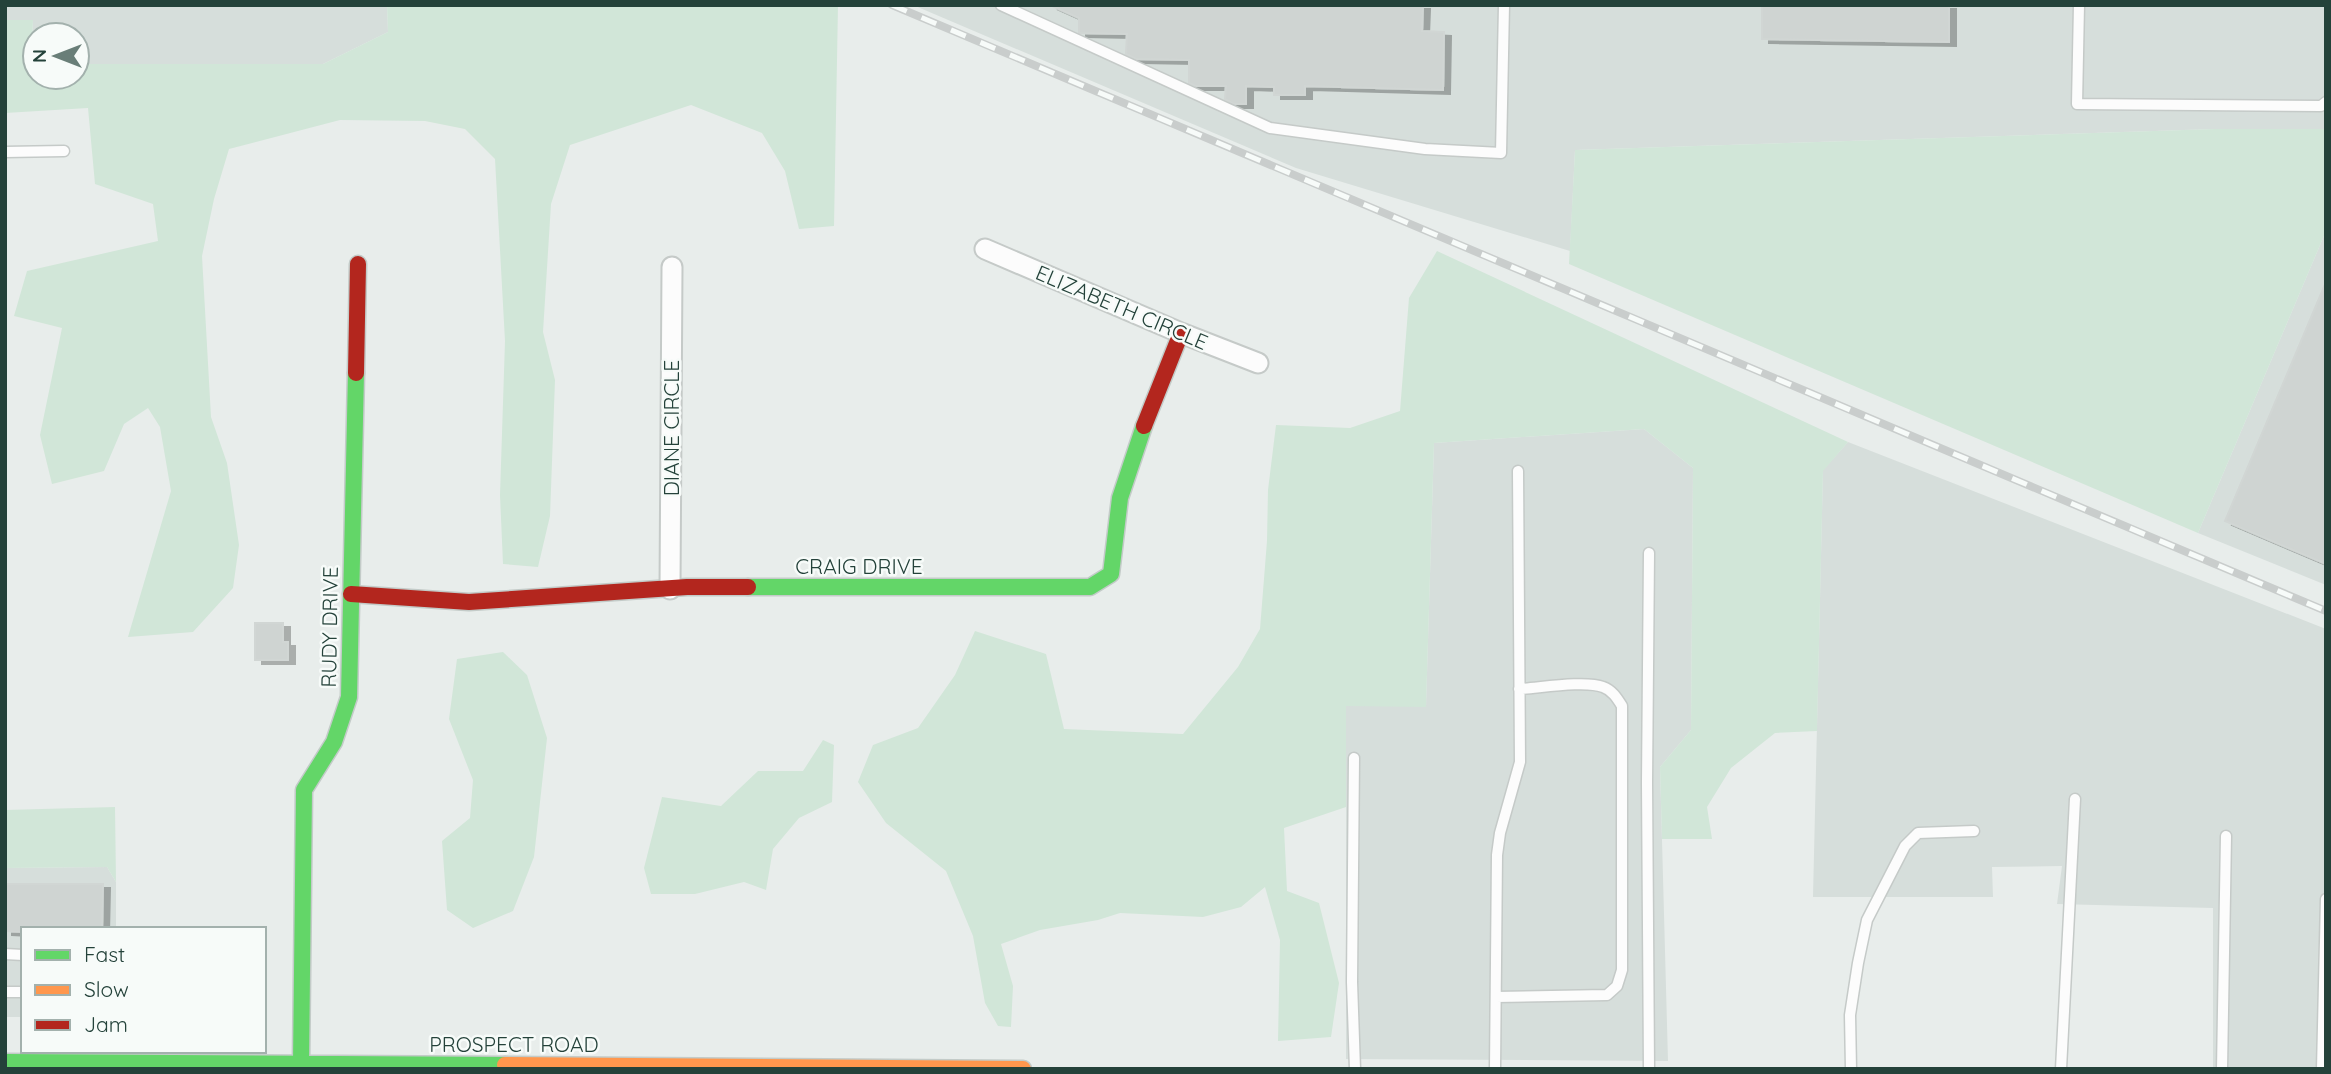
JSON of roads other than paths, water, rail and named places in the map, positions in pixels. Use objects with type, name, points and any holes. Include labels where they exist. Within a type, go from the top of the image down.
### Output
[{"type":"street","name":"ELIZABETH CIRCLE","points":[[985,249],[1181,333],[1258,362]]},
{"type":"street","name":"RUDY DRIVE","points":[[301,1064],[304,790],[334,742],[349,697],[358,264]]},
{"type":"street","name":"DIANE CIRCLE","points":[[670,589],[672,267]]},
{"type":"street","name":"CRAIG DRIVE","points":[[351,594],[469,602],[670,589],[1090,587],[1111,574],[1120,498],[1138,441],[1181,333]]},
{"type":"street","name":"PROSPECT ROAD","points":[[5,1062],[98,1057],[301,1064],[1023,1069]]},
{"type":"lane","points":[[1001,5],[1270,128],[1424,149],[1501,153],[1504,5]]},
{"type":"lane","points":[[2079,5],[2077,104],[2321,106],[2326,102]]},
{"type":"lane","points":[[5,152],[64,151]]},
{"type":"lane","points":[[1495,1069],[1497,855],[1500,833],[1520,762],[1518,471]]},
{"type":"lane","points":[[1649,553],[1649,1069]]},
{"type":"lane","points":[[1496,997],[1608,995],[1617,986],[1622,970],[1622,706],[1612,691],[1601,686],[1519,689]]},
{"type":"lane","points":[[1354,758],[1352,982],[1355,1069]]},
{"type":"lane","points":[[2061,1069],[2075,799]]},
{"type":"lane","points":[[1852,1069],[1850,1015],[1867,920],[1877,899],[1905,846],[1918,833],[1974,831]]},
{"type":"lane","points":[[2222,1069],[2226,836]]},
{"type":"lane","points":[[2322,1069],[2326,899]]},
{"type":"railway","points":[[892,5],[2326,611]]}]
